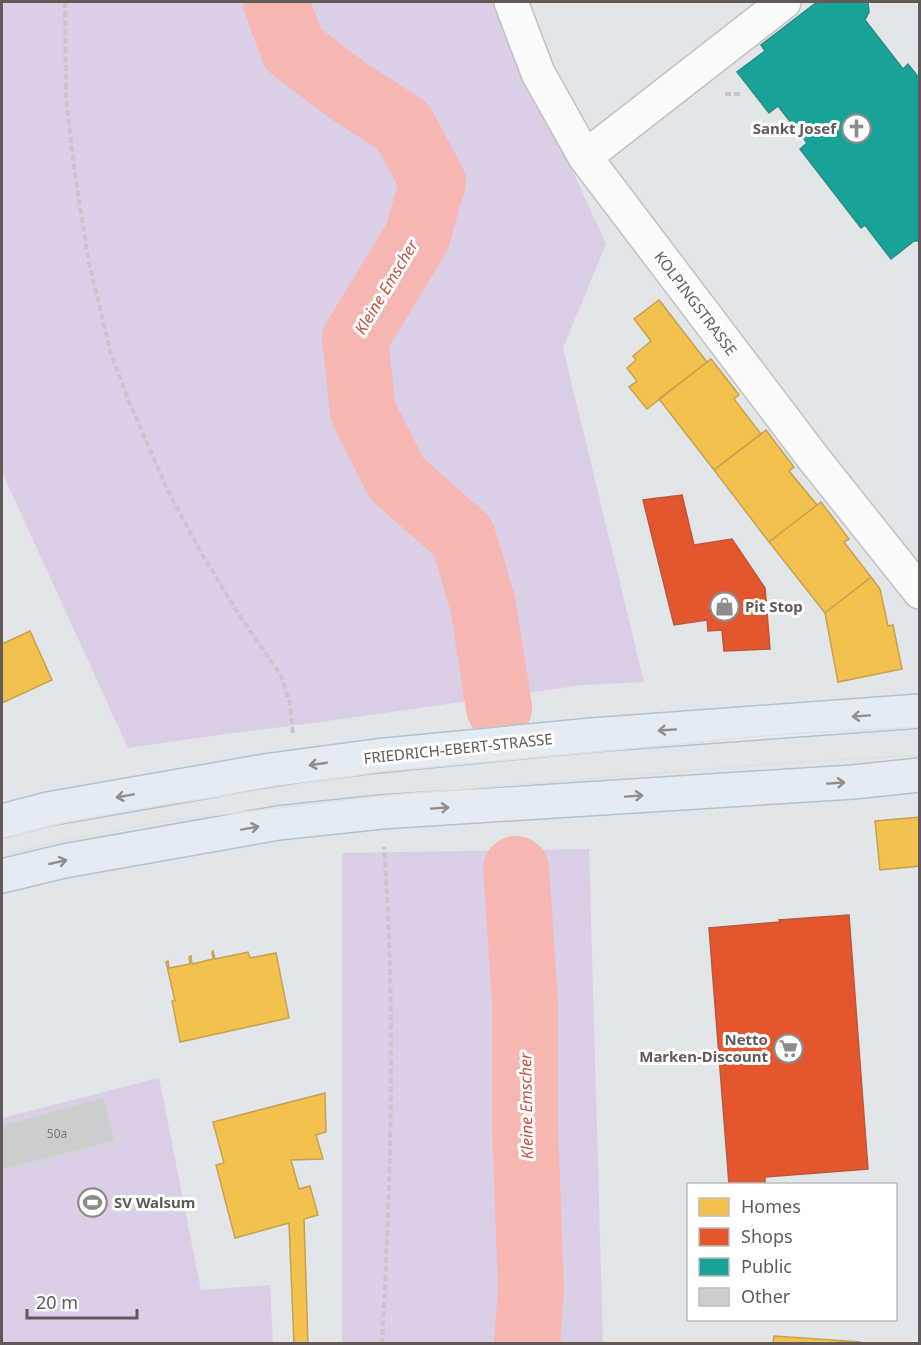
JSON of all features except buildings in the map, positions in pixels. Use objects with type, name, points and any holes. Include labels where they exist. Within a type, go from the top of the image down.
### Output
[{"type":"main road","name":"FRIEDRICH-EBERT-STRASSE","points":[[2,821],[48,809],[376,756],[592,735],[918,709]]},
{"type":"main road","points":[[2,876],[64,861],[278,823],[381,812],[853,782],[920,775]]},
{"type":"street","name":"KOLPINGSTRASSE","points":[[511,2],[538,73],[585,157],[814,459],[918,588]]},
{"type":"street","points":[[585,157],[784,2]]},
{"type":"path","points":[[65,2],[66,98],[74,168],[89,263],[111,354],[130,404],[169,492],[202,554],[280,676],[290,704],[293,736]]},
{"type":"path","points":[[382,1344],[386,1282],[390,1117],[390,977],[384,847]]},
{"type":"shaded area","points":[[2,2],[495,2],[606,244],[563,348],[644,682],[583,685],[128,748],[2,472]]},
{"type":"shaded area","points":[[589,849],[603,1343],[342,1343],[342,853]]},
{"type":"shaded area","name":"SV Walsum","points":[[159,1078],[201,1290],[270,1285],[273,1343],[2,1344],[2,1118]]},
{"type":"waterway","name":"Kleine Emscher","points":[[276,2],[293,49],[350,92],[403,126],[433,182],[417,237],[355,339],[363,412],[397,479],[463,537],[483,605],[499,708]]},
{"type":"waterway","name":"Kleine Emscher","points":[[516,869],[525,999],[525,1126],[531,1290],[527,1344]]},
{"type":"tram line","points":[[2,839],[62,823],[162,805],[378,772],[786,734],[920,727]]},
{"type":"tram line","points":[[2,856],[66,840],[165,821],[380,796],[771,764],[920,755]]},
{"type":"place","name":"Sankt Josef","points":[[857,128]]},
{"type":"place","name":"Pit Stop","points":[[724,606]]},
{"type":"place","name":"Netto Marken-Discount","points":[[789,1048]]},
{"type":"place","name":"SV Walsum","points":[[93,1202]]}]
